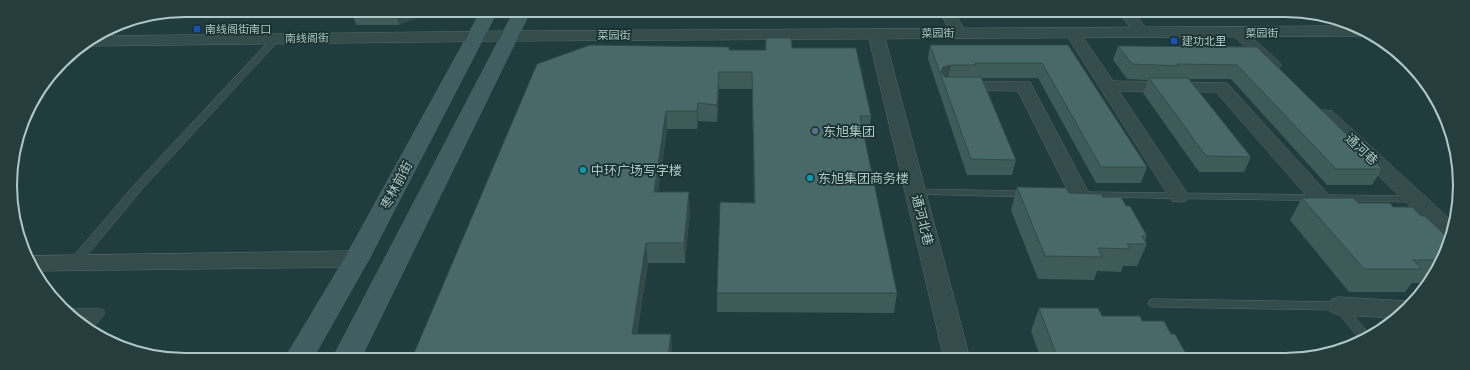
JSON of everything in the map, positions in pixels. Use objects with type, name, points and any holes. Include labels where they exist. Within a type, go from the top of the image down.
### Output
[{"type":"main road","name":"枣林前街","points":[[302,353],[357,259],[486,17]]},
{"type":"main road","points":[[350,353],[519,17]]},
{"type":"street","points":[[950,17],[958,33]]},
{"type":"street","points":[[1130,17],[1142,33]]},
{"type":"street","name":"菜园街","points":[[475,36],[1352,31]]},
{"type":"street","points":[[1073,33],[1179,196]]},
{"type":"street","points":[[1239,33],[1284,76]]},
{"type":"street","name":"通河北巷","points":[[876,34],[956,353]]},
{"type":"street","name":"南线阁街","points":[[99,41],[475,36]]},
{"type":"street","points":[[948,86],[1024,86],[1072,194]]},
{"type":"street","points":[[1107,86],[1221,87],[1320,198]]},
{"type":"street","name":"通河巷","points":[[1313,102],[1447,229]]},
{"type":"street","points":[[36,263],[357,259]]},
{"type":"street","points":[[1339,306],[1398,309]]},
{"type":"lane","points":[[75,262],[139,186],[277,38]]},
{"type":"lane","points":[[916,192],[1041,194]]},
{"type":"lane","points":[[1072,194],[1415,199]]},
{"type":"lane","points":[[1154,303],[1339,306],[1362,334]]},
{"type":"lane","points":[[76,313],[99,312],[89,323]]},
{"type":"building","points":[[766,38],[791,38],[792,48],[856,48],[871,116],[860,116],[897,293],[717,293],[720,202],[755,203],[752,72],[719,72],[717,105],[698,103],[697,111],[666,111],[654,192],[689,192],[684,243],[646,243],[632,334],[671,334],[669,353],[414,353],[537,64],[590,45],[729,47],[729,50],[766,50]]},
{"type":"building","points":[[930,45],[1068,45],[1147,167],[1101,167],[1042,63],[975,63],[976,65],[951,65],[943,67],[941,72],[945,77],[981,77],[1016,160],[971,159]]},
{"type":"building","points":[[1118,46],[1257,47],[1382,169],[1336,169],[1237,65],[1177,64],[1178,66],[1132,64]]},
{"type":"building","points":[[1149,78],[1188,78],[1251,157],[1206,156]]},
{"type":"building","points":[[1017,187],[1066,188],[1069,193],[1101,194],[1103,197],[1121,197],[1126,206],[1130,206],[1147,236],[1142,236],[1147,244],[1127,244],[1130,249],[1098,248],[1102,257],[1045,256]]},
{"type":"building","points":[[1302,198],[1353,198],[1358,203],[1390,203],[1393,207],[1412,207],[1421,216],[1425,216],[1445,235],[1435,260],[1413,260],[1422,269],[1364,269]]},
{"type":"building","points":[[1039,308],[1098,308],[1102,316],[1140,316],[1142,321],[1164,321],[1171,334],[1175,334],[1186,353],[1056,353]]},
{"type":"place","name":"南线阁街南口","points":[[197,29]]},
{"type":"place","name":"建功北里","points":[[1174,41]]},
{"type":"place","name":"东旭集团","points":[[815,131]]},
{"type":"place","name":"中环广场写字楼","points":[[583,170]]},
{"type":"place","name":"东旭集团商务楼","points":[[810,178]]}]
